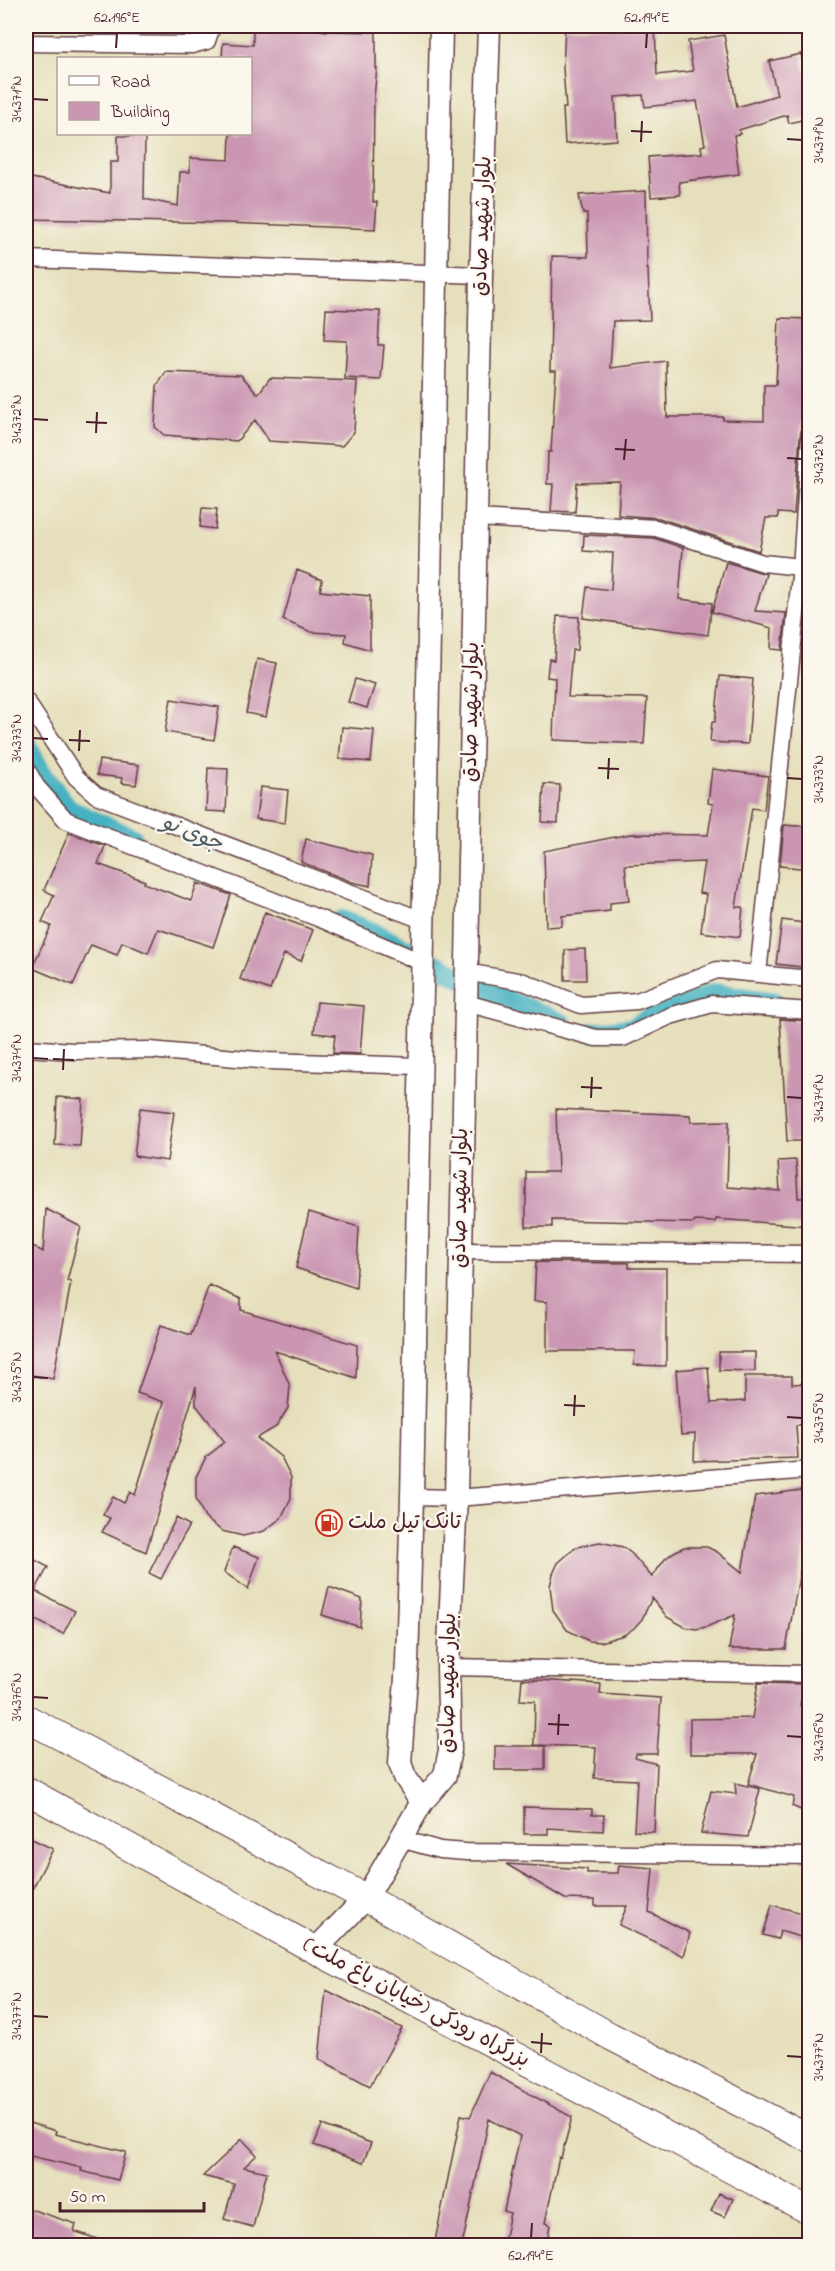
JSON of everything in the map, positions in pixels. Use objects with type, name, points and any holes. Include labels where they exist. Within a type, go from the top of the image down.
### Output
[{"type":"highway","points":[[26,1719],[366,1898],[610,2036],[810,2139]]},
{"type":"highway","name":"بزرگراه رودکی (خیابان باغ ملت)","points":[[26,1790],[315,1950],[810,2211]]},
{"type":"main road","name":"بلوار شهید صادق","points":[[441,26],[412,1497],[407,1663],[400,1763],[405,1777],[422,1802],[445,1775],[450,1750],[448,1667],[456,1498],[481,275],[489,26]]},
{"type":"main road","points":[[315,1950],[366,1898],[422,1802]]},
{"type":"street","points":[[26,43],[192,45],[207,41],[212,26]]},
{"type":"street","points":[[26,259],[481,275]]},
{"type":"street","points":[[758,974],[805,567],[810,438]]},
{"type":"street","points":[[476,518],[656,528],[764,563],[805,567]]},
{"type":"street","points":[[26,701],[76,777],[96,795],[422,920]]},
{"type":"street","points":[[26,768],[36,786],[66,820],[323,920],[422,962]]},
{"type":"street","points":[[466,972],[524,982],[580,1005],[637,1001],[717,970],[810,979]]},
{"type":"street","points":[[466,1003],[596,1038],[623,1038],[669,1016],[712,1004],[810,1011]]},
{"type":"street","points":[[26,1048],[73,1051],[150,1050],[268,1061],[419,1066]]},
{"type":"street","points":[[460,1251],[810,1254]]},
{"type":"street","points":[[412,1497],[456,1498],[810,1470]]},
{"type":"street","points":[[448,1667],[810,1674]]},
{"type":"street","points":[[401,1839],[440,1850],[466,1852],[810,1856]]},
{"type":"building","points":[[253,26],[320,26],[320,30],[327,31],[376,32],[373,202],[377,202],[375,229],[26,219],[26,177],[110,193],[110,162],[118,162],[118,136],[145,136],[144,199],[178,206],[180,172],[190,172],[190,158],[229,160],[230,135],[252,135],[252,57],[222,57],[223,43],[253,45]]},
{"type":"building","points":[[565,26],[655,27],[657,75],[693,71],[688,41],[724,35],[737,107],[777,95],[769,61],[801,54],[810,91],[810,118],[789,123],[787,115],[739,130],[740,134],[734,135],[739,174],[679,182],[680,195],[651,197],[648,157],[702,153],[701,146],[705,145],[697,101],[645,107],[643,95],[615,97],[617,140],[565,144],[563,108],[566,108],[563,68]]},
{"type":"building","points":[[646,191],[650,320],[613,321],[610,368],[666,361],[667,417],[723,417],[723,420],[764,421],[764,385],[776,385],[779,318],[810,319],[810,423],[802,423],[794,514],[778,513],[778,518],[766,518],[759,551],[659,518],[618,515],[620,482],[577,483],[575,512],[551,511],[553,484],[547,484],[548,452],[551,452],[556,371],[550,371],[552,256],[588,257],[587,214],[583,214],[579,195]]},
{"type":"building","points":[[326,309],[380,311],[378,345],[384,345],[381,380],[345,378],[347,341],[324,340]]},
{"type":"building","points":[[166,372],[241,375],[258,394],[270,378],[357,381],[354,432],[342,446],[269,441],[255,420],[237,441],[164,435],[155,427],[157,386]]},
{"type":"building","points":[[202,508],[217,509],[215,529],[200,527]]},
{"type":"building","points":[[584,535],[654,538],[683,548],[679,599],[712,603],[708,635],[583,618],[587,587],[611,590],[613,553],[583,551]]},
{"type":"building","points":[[726,562],[766,574],[755,611],[786,613],[782,650],[771,649],[772,628],[712,612]]},
{"type":"building","points":[[297,570],[322,580],[320,591],[370,596],[370,650],[345,642],[346,634],[311,632],[283,620]]},
{"type":"building","points":[[557,616],[579,617],[577,650],[572,650],[568,697],[647,698],[644,744],[553,740],[555,678],[547,677],[549,659],[554,660]]},
{"type":"building","points":[[257,659],[277,663],[266,717],[246,713]]},
{"type":"building","points":[[720,676],[753,679],[748,744],[710,742],[712,722],[715,722]]},
{"type":"building","points":[[355,679],[375,685],[367,708],[348,702]]},
{"type":"building","points":[[171,699],[219,707],[214,740],[165,732]]},
{"type":"building","points":[[342,727],[374,730],[371,762],[339,759]]},
{"type":"building","points":[[99,760],[139,765],[136,785],[121,783],[122,778],[97,775]]},
{"type":"building","points":[[208,768],[228,769],[226,812],[206,811]]},
{"type":"building","points":[[712,769],[768,776],[764,810],[752,808],[736,907],[743,907],[740,937],[701,932],[706,894],[699,893],[704,862],[625,865],[629,901],[610,903],[610,911],[562,916],[562,926],[546,927],[544,851],[630,834],[708,835],[713,804],[708,803]]},
{"type":"building","points":[[544,784],[560,785],[558,823],[542,822]]},
{"type":"building","points":[[260,787],[288,790],[285,823],[256,819]]},
{"type":"building","points":[[784,825],[810,827],[810,869],[780,866]]},
{"type":"building","points":[[69,833],[105,846],[98,864],[191,901],[197,883],[231,895],[213,947],[158,929],[148,953],[122,942],[117,955],[91,945],[73,985],[32,968],[51,926],[42,922],[54,895],[44,890]]},
{"type":"building","points":[[306,839],[372,855],[370,886],[352,882],[301,862]]},
{"type":"building","points":[[265,912],[313,930],[301,961],[284,954],[270,990],[240,979]]},
{"type":"building","points":[[782,920],[810,924],[810,968],[776,964]]},
{"type":"building","points":[[585,949],[586,980],[565,980],[565,950]]},
{"type":"building","points":[[317,1002],[364,1006],[360,1054],[333,1053],[335,1035],[314,1033]]},
{"type":"building","points":[[780,1019],[810,1021],[810,1141],[787,1141]]},
{"type":"building","points":[[57,1097],[83,1099],[80,1146],[55,1145]]},
{"type":"building","points":[[140,1108],[174,1112],[167,1161],[134,1156]]},
{"type":"building","points":[[556,1109],[690,1115],[691,1122],[729,1121],[727,1187],[780,1191],[778,1161],[796,1160],[798,1198],[810,1198],[810,1226],[716,1219],[715,1222],[694,1221],[694,1223],[552,1220],[552,1227],[526,1227],[526,1172],[558,1172]]},
{"type":"building","points":[[46,1209],[81,1227],[67,1281],[71,1282],[53,1379],[26,1374],[26,1242],[43,1252]]},
{"type":"building","points":[[309,1212],[359,1227],[356,1288],[296,1268]]},
{"type":"building","points":[[536,1262],[629,1263],[629,1268],[666,1268],[666,1366],[634,1365],[635,1351],[547,1351],[547,1302],[534,1301]]},
{"type":"building","points":[[209,1285],[241,1299],[241,1310],[357,1345],[356,1378],[275,1351],[290,1386],[288,1408],[276,1427],[257,1438],[281,1457],[291,1477],[291,1498],[281,1518],[264,1531],[243,1536],[222,1531],[205,1518],[196,1498],[196,1477],[206,1457],[225,1442],[196,1405],[196,1386],[146,1552],[102,1532],[110,1518],[103,1515],[113,1497],[124,1503],[130,1492],[135,1495],[164,1402],[137,1393],[161,1325],[191,1335]]},
{"type":"building","points":[[719,1352],[755,1352],[755,1371],[719,1370]]},
{"type":"building","points":[[708,1367],[711,1403],[745,1401],[745,1376],[792,1376],[792,1384],[810,1383],[810,1424],[796,1425],[798,1458],[694,1461],[695,1434],[681,1435],[676,1370]]},
{"type":"building","points":[[810,1489],[810,1515],[786,1649],[729,1649],[735,1615],[706,1627],[696,1629],[685,1627],[667,1617],[652,1598],[642,1619],[634,1628],[624,1635],[601,1642],[589,1641],[567,1630],[553,1610],[550,1586],[553,1574],[558,1563],[576,1547],[600,1542],[623,1547],[652,1577],[665,1559],[674,1552],[684,1547],[707,1547],[742,1572],[755,1496]]},
{"type":"building","points":[[176,1518],[189,1525],[161,1579],[149,1573]]},
{"type":"building","points":[[233,1547],[259,1557],[248,1589],[224,1572]]},
{"type":"building","points":[[31,1558],[48,1567],[35,1591],[75,1611],[63,1634],[26,1615],[26,1569]]},
{"type":"building","points":[[329,1587],[362,1599],[360,1627],[322,1615]]},
{"type":"building","points":[[522,1679],[601,1684],[600,1694],[661,1698],[657,1754],[636,1754],[635,1758],[657,1764],[654,1832],[634,1831],[637,1780],[594,1778],[596,1747],[534,1745],[535,1701],[520,1700]]},
{"type":"building","points":[[758,1683],[804,1684],[800,1705],[810,1706],[810,1814],[792,1806],[794,1797],[748,1784],[757,1754],[690,1754],[690,1719],[752,1718]]},
{"type":"building","points":[[495,1746],[545,1746],[545,1770],[495,1770]]},
{"type":"building","points":[[735,1783],[760,1789],[748,1837],[701,1833],[711,1791],[736,1794]]},
{"type":"building","points":[[524,1807],[592,1809],[592,1815],[604,1815],[603,1831],[548,1828],[548,1834],[524,1834]]},
{"type":"building","points":[[26,1836],[53,1849],[26,1901]]},
{"type":"building","points":[[506,1864],[587,1869],[587,1873],[618,1873],[619,1865],[653,1868],[649,1912],[690,1933],[684,1956],[619,1925],[627,1906],[595,1906],[595,1900],[565,1899]]},
{"type":"building","points":[[772,1905],[810,1915],[810,1940],[780,1931],[778,1939],[763,1935]]},
{"type":"building","points":[[326,1990],[402,2028],[370,2086],[319,2059]]},
{"type":"building","points":[[490,2072],[572,2117],[561,2158],[559,2157],[545,2223],[550,2225],[546,2246],[503,2246],[510,2213],[504,2211],[520,2136],[489,2119],[462,2246],[434,2246],[461,2115],[470,2117]]},
{"type":"building","points":[[26,2122],[56,2131],[55,2134],[126,2152],[118,2180],[81,2171],[82,2168],[26,2155]]},
{"type":"building","points":[[322,2125],[371,2143],[363,2163],[314,2145]]},
{"type":"building","points":[[242,2139],[257,2155],[244,2167],[267,2172],[253,2227],[224,2219],[234,2184],[203,2176]]},
{"type":"building","points":[[719,2193],[733,2199],[725,2217],[711,2211]]},
{"type":"building","points":[[30,2209],[76,2224],[74,2231],[109,2243],[109,2246],[26,2246],[26,2224]]},
{"type":"waterway","name":"جوی نو","points":[[26,744],[42,773],[70,810],[133,838]]},
{"type":"waterway","points":[[342,920],[371,931],[496,995],[562,1023]]},
{"type":"waterway","points":[[593,1032],[633,1028],[650,1017],[714,993],[774,1002]]},
{"type":"place","name":"تانک تیل ملت","points":[[329,1523]]}]
